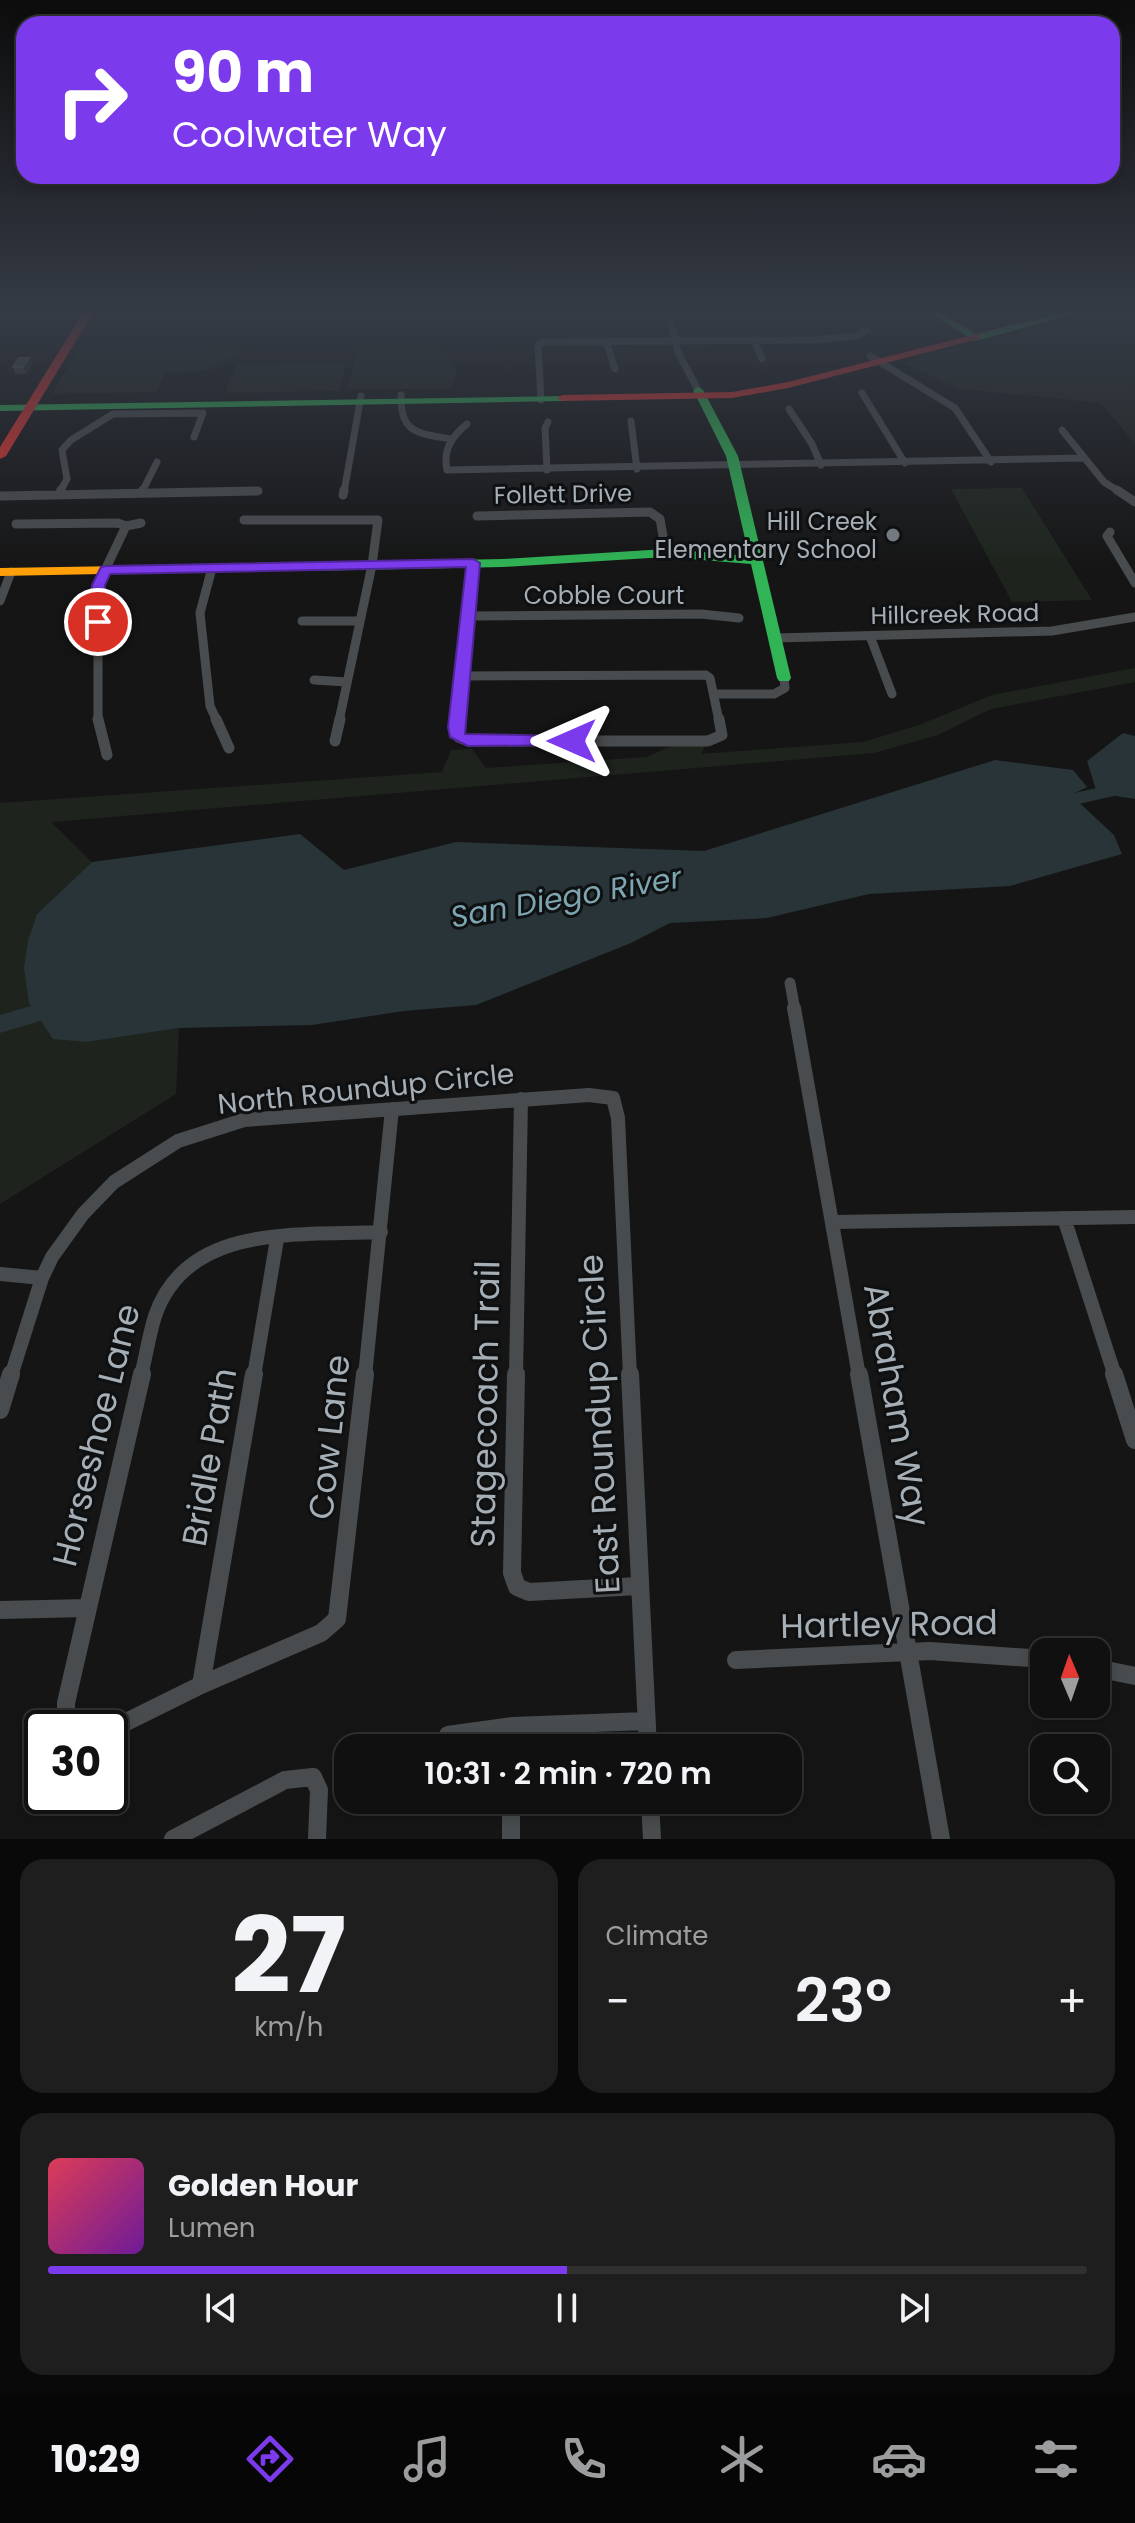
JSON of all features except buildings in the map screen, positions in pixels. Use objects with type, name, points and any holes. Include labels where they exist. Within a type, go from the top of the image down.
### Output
[{"type":"street","points":[[17,405],[547,397]]},
{"type":"street","points":[[701,397],[729,449],[735,467],[785,688],[774,694],[714,694]]},
{"type":"street","points":[[864,397],[905,463]]},
{"type":"street","points":[[937,397],[955,408],[991,462]]},
{"type":"street","points":[[401,398],[401,418],[410,427],[451,439]]},
{"type":"street","points":[[59,495],[67,479],[62,450],[71,440],[113,414],[361,399]]},
{"type":"street","points":[[343,495],[361,399]]},
{"type":"street","points":[[17,405],[205,409]]},
{"type":"street","points":[[0,433],[17,405]]},
{"type":"street","points":[[0,456],[17,405]]},
{"type":"street","points":[[194,437],[205,409]]},
{"type":"street","points":[[789,409],[812,444],[821,465]]},
{"type":"street","points":[[631,421],[637,469]]},
{"type":"street","points":[[547,470],[545,428],[548,422]]},
{"type":"street","points":[[467,424],[451,439],[445,455],[447,470],[637,469],[1084,458]]},
{"type":"street","points":[[1062,430],[1104,482],[1135,502]]},
{"type":"street","points":[[142,493],[157,462]]},
{"type":"street","points":[[0,496],[258,491]]},
{"type":"street","name":"Follett Drive","points":[[477,516],[650,512],[660,519],[666,553]]},
{"type":"street","points":[[244,520],[378,520],[380,525],[335,741]]},
{"type":"street","points":[[16,524],[118,523],[126,526],[141,523]]},
{"type":"street","points":[[107,755],[96,712],[98,585],[126,526]]},
{"type":"street","points":[[1110,532],[1107,536],[1135,583]]},
{"type":"street","points":[[0,601],[6,572],[473,563],[666,553],[757,561]]},
{"type":"street","points":[[463,676],[691,673],[710,678],[722,735],[708,741],[468,741],[458,737],[455,727],[473,563]]},
{"type":"street","points":[[212,568],[200,616],[210,706],[229,748]]},
{"type":"street","name":"Cobble Court","points":[[469,616],[701,614],[739,618]]},
{"type":"street","name":"Hillcreek Road","points":[[775,638],[1052,631],[1135,617]]},
{"type":"street","points":[[302,621],[360,621]]},
{"type":"street","points":[[870,636],[892,694]]},
{"type":"street","points":[[314,680],[347,682]]},
{"type":"street","name":"Abraham Way","points":[[790,983],[941,1839]]},
{"type":"street","name":"North Roundup Circle","points":[[0,1410],[42,1278],[52,1257],[83,1214],[104,1193],[138,1165],[178,1141],[244,1120],[602,1094],[613,1098]]},
{"type":"street","name":"East Roundup Circle","points":[[613,1098],[618,1118],[647,1734]]},
{"type":"street","name":"Stagecoach Trail","points":[[521,1099],[512,1573],[517,1587],[529,1592],[638,1586]]},
{"type":"street","name":"Cow Lane","points":[[201,1685],[321,1633],[337,1619],[341,1605],[392,1109]]},
{"type":"street","points":[[834,1222],[1135,1217]]},
{"type":"street","points":[[1064,1218],[1135,1440]]},
{"type":"street","name":"Horseshoe Lane","points":[[66,1710],[155,1316],[163,1296],[179,1274],[200,1256],[225,1246],[381,1232]]},
{"type":"street","name":"Bridle Path","points":[[201,1685],[277,1239]]},
{"type":"street","points":[[0,1274],[42,1278]]},
{"type":"street","points":[[0,1610],[87,1608]]},
{"type":"street","name":"Hartley Road","points":[[736,1660],[910,1653],[1030,1657]]},
{"type":"street","points":[[1110,1671],[1135,1676]]},
{"type":"street","points":[[128,1721],[201,1685]]},
{"type":"street","points":[[455,1734],[513,1726],[646,1721]]},
{"type":"street","points":[[513,1726],[513,1734]]},
{"type":"street","points":[[173,1839],[285,1780],[299,1776],[313,1777],[319,1790],[317,1839]]},
{"type":"street","points":[[511,1814],[511,1839]]},
{"type":"street","points":[[651,1814],[652,1839]]},
{"type":"shaded area","points":[[1038,397],[1135,397],[1135,444],[1101,403]]},
{"type":"shaded area","points":[[1022,488],[1092,600],[1012,602],[951,489]]},
{"type":"shaded area","points":[[1135,668],[1135,682],[991,709],[938,735],[874,753],[51,822],[92,862],[37,914],[87,1042],[179,1028],[176,1094],[0,1204],[0,803],[442,772],[451,750],[472,749],[486,768],[647,757],[673,745],[705,746],[701,754],[863,742],[919,725],[992,695]]},
{"type":"water","points":[[1123,733],[1135,736],[1135,799],[1097,793],[1087,761]]},
{"type":"water","points":[[995,760],[1073,770],[1087,787],[1071,795],[1114,835],[1122,854],[1010,886],[869,894],[767,918],[670,923],[631,943],[476,1005],[404,1011],[312,1025],[179,1028],[87,1042],[53,1039],[29,1003],[24,968],[28,941],[37,914],[92,862],[300,834],[344,870],[456,842],[704,851]]},
{"type":"waterway","name":"San Diego River","points":[[1049,805],[1135,785]]},
{"type":"waterway","name":"San Diego River","points":[[0,1024],[62,1006]]},
{"type":"traffic: fast","points":[[702,397],[732,456],[784,678]]},
{"type":"traffic: fast","points":[[0,408],[562,398]]},
{"type":"traffic: fast","points":[[304,567],[503,563],[666,553],[757,561]]},
{"type":"traffic: slow","points":[[0,572],[304,567]]},
{"type":"traffic: jam","points":[[0,456],[36,397]]},
{"type":"traffic: jam","points":[[562,398],[629,397]]},
{"type":"place","name":"Hill Creek Elementary School","points":[[893,535]]},
{"type":"route","points":[[98,622],[98,585],[106,570],[473,563],[455,727],[458,737],[468,741],[572,741]]}]
